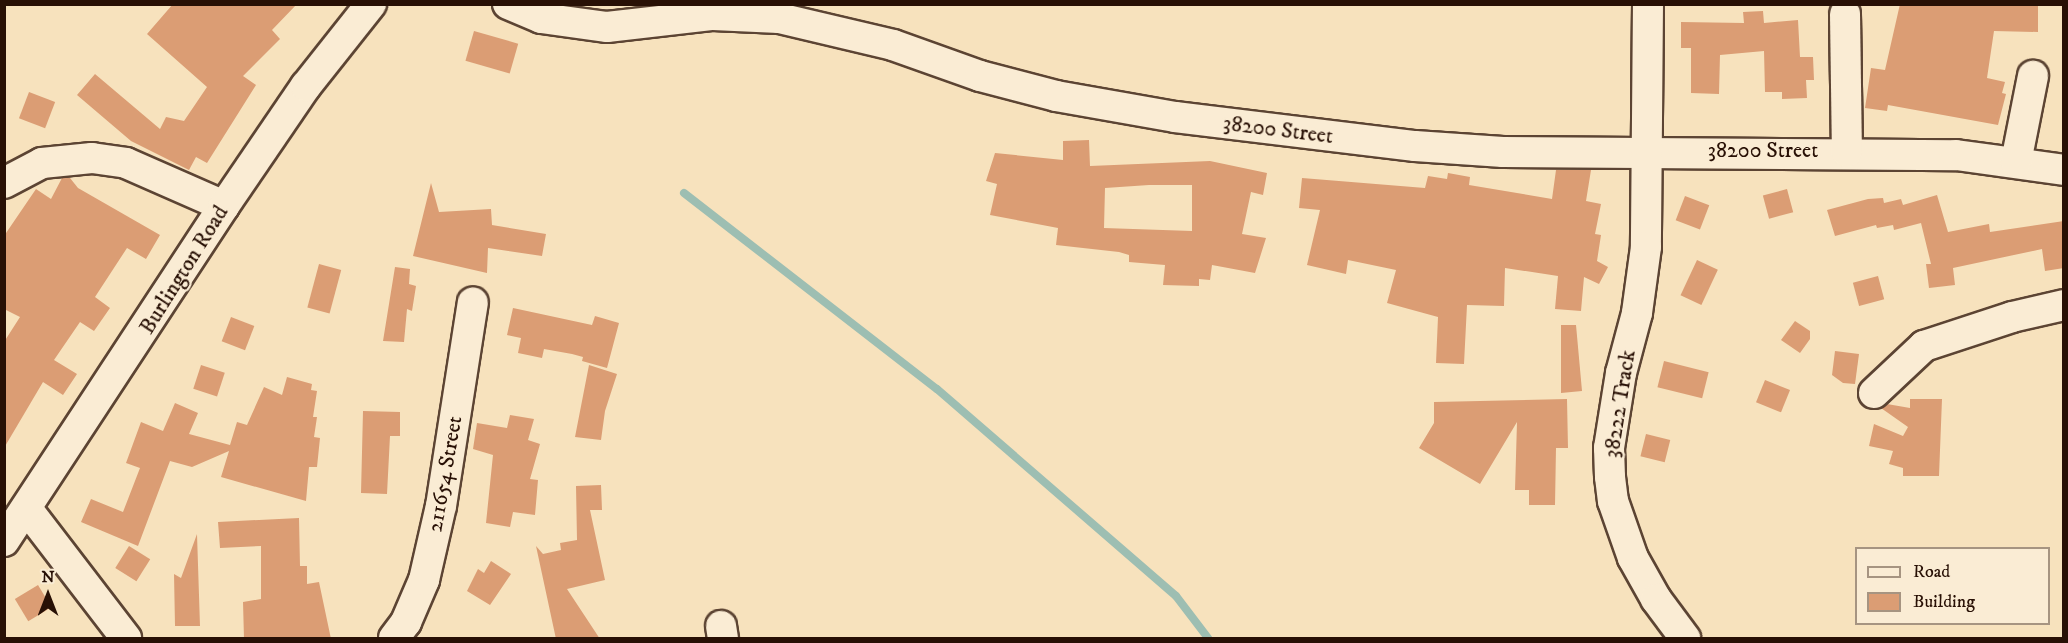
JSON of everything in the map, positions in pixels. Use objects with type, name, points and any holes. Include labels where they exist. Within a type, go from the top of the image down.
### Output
[{"type":"street","name":"Burlington Road","points":[[4,541],[224,206],[306,86],[371,4]]},
{"type":"street","name":"38200 Street","points":[[508,4],[541,18],[607,27],[713,15],[779,18],[893,45],[980,76],[1056,96],[1185,118],[1414,146],[1503,152],[1847,152],[2016,162],[2064,170]]},
{"type":"street","name":"38222 Track","points":[[1648,4],[1646,248],[1637,313],[1621,373],[1609,448],[1610,477],[1613,501],[1633,558],[1656,599],[1685,639]]},
{"type":"street","points":[[1845,15],[1847,152]]},
{"type":"street","points":[[2016,162],[2033,76]]},
{"type":"street","points":[[4,183],[42,163],[70,157],[92,158],[126,163],[224,206]]},
{"type":"street","name":"211654 Street","points":[[394,639],[406,622],[424,580],[441,506],[473,302]]},
{"type":"street","points":[[1874,393],[1924,346],[1948,337],[2064,305]]},
{"type":"street","points":[[27,509],[126,639]]},
{"type":"building","points":[[173,4],[297,4],[272,30],[280,39],[243,76],[256,85],[207,163],[196,157],[189,170],[131,141],[77,95],[95,74],[160,129],[166,117],[184,121],[207,87],[147,34]]},
{"type":"building","points":[[1900,4],[2038,4],[2038,32],[1994,31],[1987,78],[2005,82],[2002,93],[2006,94],[1998,125],[1888,105],[1887,111],[1865,108],[1871,68],[1885,70]]},
{"type":"building","points":[[1763,11],[1764,23],[1798,20],[1800,57],[1813,57],[1814,80],[1806,80],[1807,98],[1782,99],[1782,92],[1765,92],[1764,51],[1720,55],[1719,94],[1691,93],[1691,48],[1681,48],[1681,22],[1744,23],[1743,12]]},
{"type":"building","points":[[474,31],[518,44],[510,73],[465,61]]},
{"type":"building","points":[[29,92],[55,102],[45,128],[19,118]]},
{"type":"building","points":[[1089,140],[1090,166],[1210,161],[1267,173],[1263,195],[1251,192],[1242,234],[1266,238],[1255,273],[1212,265],[1210,280],[1199,279],[1199,286],[1163,285],[1165,265],[1129,262],[1129,255],[1119,252],[1056,245],[1058,228],[990,215],[997,184],[986,181],[995,153],[1063,160],[1063,141]],"holes":[[[1192,185],[1192,231],[1104,228],[1105,188]]]},
{"type":"building","points":[[1556,170],[1591,170],[1586,201],[1601,204],[1595,234],[1601,235],[1597,261],[1608,267],[1599,284],[1584,277],[1581,311],[1555,309],[1558,276],[1505,268],[1504,306],[1467,305],[1464,364],[1436,363],[1438,317],[1387,303],[1396,270],[1348,260],[1346,274],[1307,265],[1320,210],[1299,208],[1302,178],[1425,188],[1428,176],[1447,179],[1448,173],[1470,177],[1469,185],[1552,199]]},
{"type":"building","points":[[62,178],[70,178],[78,188],[160,235],[146,259],[127,248],[95,297],[110,308],[94,331],[80,322],[54,360],[77,374],[63,395],[43,382],[4,448],[4,342],[20,317],[4,309],[4,236],[36,189],[51,199]]},
{"type":"building","points":[[431,183],[439,212],[491,209],[492,225],[546,234],[542,256],[488,248],[487,273],[413,256]]},
{"type":"building","points":[[1787,189],[1793,212],[1769,219],[1763,195]]},
{"type":"building","points":[[1937,195],[1948,232],[1989,224],[1990,232],[2064,221],[2064,268],[2045,271],[2042,249],[1953,268],[1955,285],[1929,288],[1926,264],[1931,264],[1921,223],[1894,230],[1893,225],[1877,228],[1876,225],[1835,236],[1827,210],[1868,199],[1883,198],[1884,203],[1901,199],[1903,205]]},
{"type":"building","points":[[1685,196],[1709,205],[1700,230],[1676,220]]},
{"type":"building","points":[[1697,260],[1718,270],[1701,305],[1681,295]]},
{"type":"building","points":[[319,264],[341,270],[330,313],[307,307]]},
{"type":"building","points":[[395,267],[410,269],[409,284],[416,286],[412,311],[407,309],[404,342],[383,341]]},
{"type":"building","points":[[1878,276],[1884,299],[1859,306],[1853,283]]},
{"type":"building","points":[[513,308],[592,325],[595,316],[619,323],[607,368],[582,361],[583,357],[544,349],[542,358],[518,353],[521,338],[507,335]]},
{"type":"building","points":[[231,317],[254,326],[245,350],[222,341]]},
{"type":"building","points":[[1795,321],[1810,331],[1810,339],[1800,353],[1781,340]]},
{"type":"building","points":[[1561,325],[1576,325],[1582,391],[1561,393]]},
{"type":"building","points":[[1835,351],[1859,354],[1855,384],[1843,383],[1832,375]]},
{"type":"building","points":[[1664,361],[1709,372],[1702,398],[1657,387]]},
{"type":"building","points":[[201,365],[225,373],[217,397],[193,389]]},
{"type":"building","points":[[589,365],[617,374],[605,411],[601,440],[575,437]]},
{"type":"building","points":[[287,377],[312,384],[311,390],[317,391],[313,417],[317,417],[314,437],[320,438],[317,467],[309,467],[306,501],[221,477],[229,451],[192,467],[170,461],[138,546],[81,522],[91,499],[123,512],[140,468],[126,463],[141,422],[163,431],[175,403],[198,413],[189,434],[230,445],[237,422],[247,425],[264,387],[282,395]]},
{"type":"building","points":[[1765,380],[1790,390],[1781,412],[1756,402]]},
{"type":"building","points":[[1567,399],[1568,448],[1556,448],[1555,505],[1529,505],[1529,490],[1515,490],[1517,422],[1480,484],[1419,448],[1434,423],[1434,402]]},
{"type":"building","points":[[1910,399],[1942,399],[1939,476],[1903,476],[1903,468],[1889,464],[1893,451],[1869,446],[1874,424],[1903,436],[1908,427],[1881,408],[1887,404],[1910,408]]},
{"type":"building","points":[[363,411],[400,412],[400,436],[390,436],[387,494],[361,493]]},
{"type":"building","points":[[510,415],[534,419],[528,440],[540,444],[530,479],[538,480],[535,515],[513,512],[510,527],[486,523],[493,455],[473,449],[477,423],[507,428]]},
{"type":"building","points":[[1646,434],[1670,440],[1665,462],[1640,456]]},
{"type":"building","points":[[601,485],[602,510],[590,510],[605,580],[567,589],[600,639],[556,639],[536,546],[543,554],[561,550],[560,543],[577,540],[576,486]]},
{"type":"building","points":[[299,518],[300,566],[307,566],[307,584],[319,582],[331,639],[244,639],[243,602],[261,599],[261,546],[220,548],[218,522]]},
{"type":"building","points":[[197,534],[200,626],[175,626],[174,574],[181,578]]},
{"type":"building","points":[[129,546],[150,559],[136,581],[115,568]]},
{"type":"building","points":[[491,561],[511,574],[490,605],[467,591],[478,569],[484,573]]},
{"type":"building","points":[[38,585],[51,607],[28,621],[15,599]]},
{"type":"waterway","points":[[684,193],[937,389],[1176,596],[1208,638]]}]
